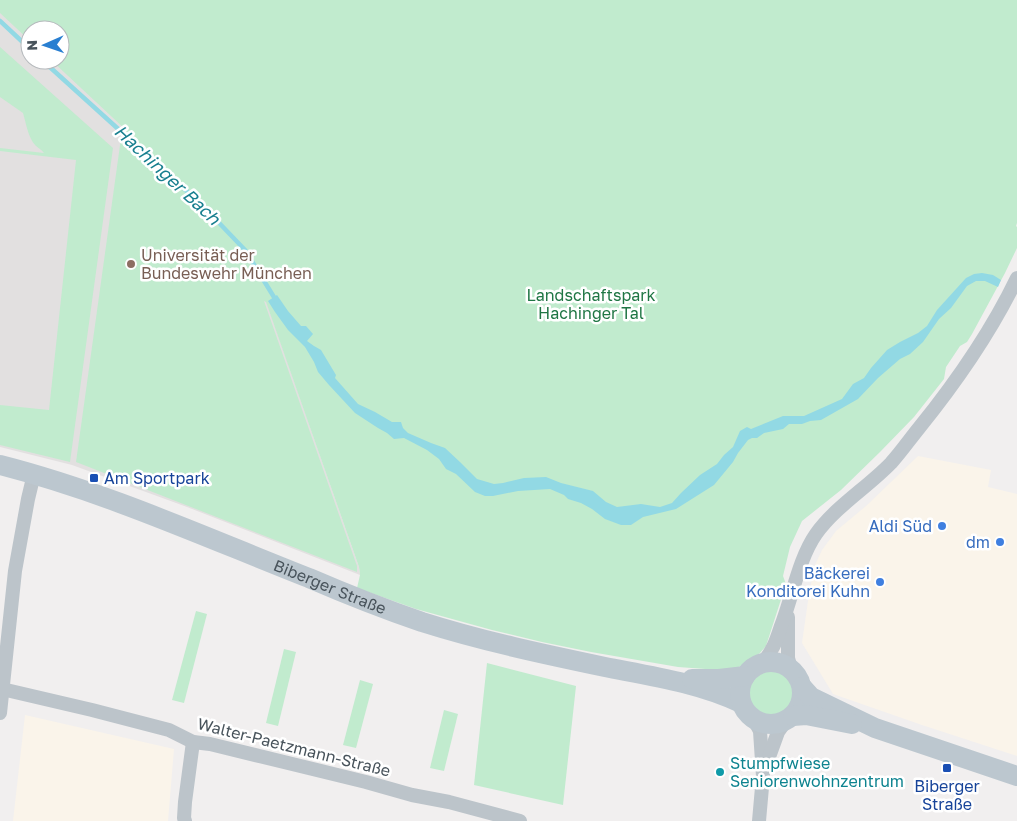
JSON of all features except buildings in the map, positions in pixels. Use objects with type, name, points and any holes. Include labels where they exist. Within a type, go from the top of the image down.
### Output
[{"type":"main road","name":"Biberger Straße","points":[[0,465],[90,492],[422,622],[535,653],[670,679],[741,703]]},
{"type":"main road","points":[[789,719],[799,708],[802,698],[800,680],[791,669],[782,664],[772,662],[762,663],[749,670],[741,684],[739,694],[744,710],[754,720],[774,725],[806,715],[875,728]]},
{"type":"main road","name":"Biberger Straße","points":[[670,679],[719,679],[745,676]]},
{"type":"main road","points":[[802,688],[811,697],[875,728],[1017,776]]},
{"type":"street","points":[[762,663],[770,654],[806,553],[816,534],[891,463],[946,394],[970,361],[1017,278]]},
{"type":"street","points":[[0,713],[14,571],[34,474]]},
{"type":"street","points":[[788,607],[788,658],[791,669]]},
{"type":"street","name":"Walter-Paetzmann-Straße","points":[[2,690],[92,710],[169,730],[193,742],[210,744],[520,821]]},
{"type":"street","points":[[763,776],[778,732],[789,719]]},
{"type":"street","points":[[754,720],[760,731],[763,776],[759,821]]},
{"type":"street","points":[[185,821],[185,802],[193,742]]},
{"type":"shaded area","name":"Universität der Bundeswehr München","points":[[0,0],[161,0],[359,567],[360,575],[187,507],[72,465],[0,447]]},
{"type":"shaded area","points":[[918,456],[991,470],[988,487],[1017,494],[1017,756],[833,694],[802,643],[815,565],[822,550],[836,531],[866,506]]},
{"type":"shaded area","points":[[25,715],[174,749],[168,821],[13,821]]},
{"type":"green space","name":"Landschaftspark Hachinger Tal","points":[[0,0],[1017,0],[1017,248],[972,334],[967,342],[960,346],[946,367],[944,379],[914,417],[880,452],[841,490],[802,521],[790,547],[783,576],[786,584],[766,646],[760,653],[733,671],[678,667],[542,642],[416,609],[357,588],[360,575],[359,567],[266,302],[264,301],[357,566],[357,572],[76,462],[121,138],[127,131],[62,70],[70,70],[70,20],[20,20],[20,32],[0,13]]},
{"type":"green space","points":[[0,47],[20,65],[20,70],[26,70],[113,148],[70,462],[0,445],[0,405],[49,410],[76,160],[0,151],[0,148],[44,153],[35,145],[31,138],[23,113],[0,97]]},
{"type":"green space","points":[[196,611],[207,614],[184,703],[172,700]]},
{"type":"green space","points":[[284,649],[296,652],[278,726],[266,723]]},
{"type":"green space","points":[[487,663],[576,686],[563,805],[474,785]]},
{"type":"green space","points":[[770,670],[783,674],[789,680],[793,693],[789,706],[783,712],[770,716],[757,712],[751,706],[747,693],[751,680],[757,674]]},
{"type":"green space","points":[[360,680],[373,684],[356,748],[343,745]]},
{"type":"green space","points":[[444,710],[458,714],[444,771],[430,768]]},
{"type":"water","points":[[982,273],[993,275],[1001,280],[998,287],[985,281],[976,281],[967,286],[951,308],[939,319],[923,342],[878,378],[858,399],[821,420],[802,424],[789,424],[783,429],[764,433],[757,438],[748,440],[714,485],[676,509],[643,517],[631,525],[621,525],[605,519],[581,503],[568,499],[564,495],[550,489],[518,491],[493,496],[485,496],[475,492],[456,474],[446,469],[439,459],[427,450],[404,438],[394,439],[355,413],[318,372],[305,347],[288,330],[268,301],[277,295],[301,326],[306,326],[313,334],[307,341],[321,350],[336,375],[335,378],[358,404],[392,422],[401,422],[403,428],[408,433],[445,448],[477,479],[494,484],[524,478],[546,477],[593,491],[606,502],[617,507],[641,504],[660,507],[672,503],[700,475],[717,464],[733,447],[740,431],[747,427],[751,429],[783,416],[804,416],[842,399],[853,384],[864,378],[887,350],[927,326],[937,310],[966,278]]},
{"type":"waterway","name":"Hachinger Bach","points":[[0,21],[20,40]]},
{"type":"waterway","name":"Hachinger Bach","points":[[53,70],[201,204],[245,250],[277,302]]},
{"type":"place","name":"Universität der Bundeswehr München","points":[[131,264]]},
{"type":"place","name":"Am Sportpark","points":[[94,478]]},
{"type":"place","name":"Aldi Süd","points":[[942,526]]},
{"type":"place","name":"dm","points":[[1000,542]]},
{"type":"place","name":"Bäckerei Konditorei Kuhn","points":[[880,582]]},
{"type":"place","name":"Biberger Straße","points":[[947,768]]},
{"type":"place","name":"Stumpfwiese Seniorenwohnzentrum","points":[[720,772]]}]
